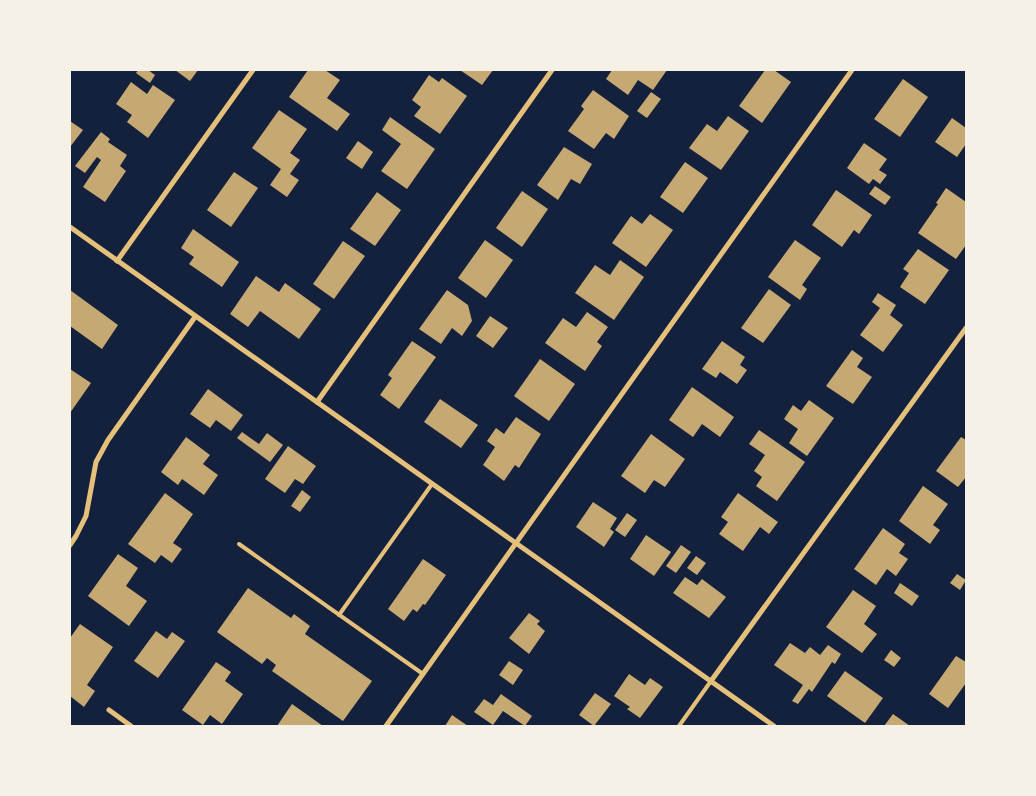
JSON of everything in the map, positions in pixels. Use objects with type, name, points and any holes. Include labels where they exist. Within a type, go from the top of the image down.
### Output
[{"type":"street","points":[[117,261],[253,70]]},
{"type":"street","points":[[316,402],[552,70]]},
{"type":"street","points":[[386,726],[852,70]]},
{"type":"street","points":[[70,228],[774,726]]},
{"type":"street","points":[[70,545],[86,516],[96,462],[108,440],[195,317]]},
{"type":"street","points":[[711,682],[966,328]]},
{"type":"street","points":[[109,710],[131,726]]},
{"type":"lane","points":[[339,615],[432,484]]},
{"type":"lane","points":[[239,544],[423,674]]},
{"type":"lane","points":[[679,726],[711,682]]},
{"type":"building","points":[[138,70],[148,70],[155,75],[150,83],[136,73]]},
{"type":"building","points":[[175,70],[198,70],[190,81]]},
{"type":"building","points":[[308,70],[325,70],[340,80],[327,98],[350,114],[337,131],[289,97]]},
{"type":"building","points":[[460,70],[493,70],[482,85]]},
{"type":"building","points":[[612,70],[667,70],[653,90],[638,80],[628,95],[606,79]]},
{"type":"building","points":[[765,70],[774,70],[791,82],[762,123],[739,106]]},
{"type":"building","points":[[429,75],[439,82],[442,78],[467,96],[440,134],[414,116],[421,107],[412,100]]},
{"type":"building","points":[[903,79],[928,97],[900,137],[874,119]]},
{"type":"building","points":[[131,82],[147,94],[153,85],[175,100],[148,138],[127,122],[132,115],[116,104]]},
{"type":"building","points":[[593,90],[629,116],[614,139],[606,133],[594,149],[568,131],[584,109],[581,106]]},
{"type":"building","points":[[651,92],[661,99],[647,118],[637,111]]},
{"type":"building","points":[[279,110],[307,129],[290,153],[300,160],[290,174],[299,180],[287,197],[270,185],[281,169],[252,148]]},
{"type":"building","points":[[728,116],[749,131],[721,170],[689,148],[707,124],[717,131]]},
{"type":"building","points":[[390,117],[435,149],[407,189],[381,171],[401,144],[382,130]]},
{"type":"building","points":[[952,118],[966,128],[966,144],[957,157],[935,142]]},
{"type":"building","points":[[70,121],[83,130],[70,147]]},
{"type":"building","points":[[101,132],[110,139],[108,142],[127,155],[120,166],[126,171],[105,202],[83,187],[101,160],[97,157],[85,173],[75,166]]},
{"type":"building","points":[[358,141],[373,152],[362,169],[346,158]]},
{"type":"building","points":[[864,143],[887,159],[879,170],[887,175],[880,184],[873,179],[869,184],[847,168]]},
{"type":"building","points":[[564,147],[592,164],[580,184],[571,179],[558,200],[537,185]]},
{"type":"building","points":[[685,162],[708,178],[683,213],[660,197]]},
{"type":"building","points":[[234,172],[258,188],[231,227],[207,210]]},
{"type":"building","points":[[875,186],[891,197],[885,205],[869,194]]},
{"type":"building","points":[[946,188],[966,202],[966,245],[956,259],[918,233],[938,204],[936,203]]},
{"type":"building","points":[[836,190],[872,215],[859,234],[854,230],[842,247],[812,225]]},
{"type":"building","points":[[522,191],[548,209],[522,247],[496,228]]},
{"type":"building","points":[[377,192],[401,210],[375,246],[350,229]]},
{"type":"building","points":[[650,214],[673,230],[646,267],[612,243],[631,216],[642,224]]},
{"type":"building","points":[[193,229],[239,262],[222,287],[189,264],[194,257],[181,248]]},
{"type":"building","points":[[485,240],[513,260],[486,298],[458,278]]},
{"type":"building","points":[[795,240],[821,258],[802,285],[807,289],[800,300],[768,277]]},
{"type":"building","points":[[343,241],[365,256],[334,299],[313,284]]},
{"type":"building","points":[[918,249],[949,270],[925,304],[900,287],[909,273],[903,269]]},
{"type":"building","points":[[620,260],[644,277],[614,320],[575,293],[595,265],[610,275]]},
{"type":"building","points":[[256,276],[279,292],[285,283],[321,309],[299,339],[260,311],[248,327],[230,314]]},
{"type":"building","points":[[769,289],[791,305],[763,343],[741,328]]},
{"type":"building","points":[[70,290],[118,325],[102,349],[70,326]]},
{"type":"building","points":[[447,290],[468,305],[472,321],[462,336],[452,328],[441,344],[419,329]]},
{"type":"building","points":[[878,293],[896,305],[890,315],[903,325],[883,352],[860,335],[880,308],[872,302]]},
{"type":"building","points":[[587,312],[608,327],[597,342],[602,346],[585,371],[545,343],[563,318],[576,327]]},
{"type":"building","points":[[490,316],[508,328],[493,348],[476,336]]},
{"type":"building","points":[[412,341],[436,357],[399,409],[380,395],[392,378],[388,375]]},
{"type":"building","points":[[722,341],[745,357],[740,365],[747,370],[737,384],[720,372],[716,378],[702,369]]},
{"type":"building","points":[[852,350],[863,358],[857,367],[872,377],[853,404],[826,386]]},
{"type":"building","points":[[540,359],[575,384],[549,421],[514,396]]},
{"type":"building","points":[[70,369],[91,383],[70,413]]},
{"type":"building","points":[[692,387],[734,417],[720,437],[702,424],[693,437],[669,420]]},
{"type":"building","points":[[208,389],[243,415],[231,431],[216,420],[210,428],[190,414]]},
{"type":"building","points":[[440,399],[478,425],[461,448],[424,422]]},
{"type":"building","points":[[809,400],[834,418],[807,456],[789,443],[798,429],[784,419],[793,405],[801,411]]},
{"type":"building","points":[[516,417],[541,434],[519,468],[515,465],[504,481],[483,465],[495,447],[487,441],[496,428],[504,434]]},
{"type":"building","points":[[759,430],[805,462],[777,501],[756,486],[762,477],[754,471],[765,455],[749,444]]},
{"type":"building","points":[[242,432],[259,444],[267,433],[283,445],[270,462],[237,438]]},
{"type":"building","points":[[651,434],[685,459],[665,487],[654,480],[645,493],[621,476]]},
{"type":"building","points":[[186,437],[210,455],[203,464],[218,475],[204,495],[182,479],[178,485],[161,472]]},
{"type":"building","points":[[961,437],[966,440],[966,477],[958,487],[936,471]]},
{"type":"building","points":[[288,446],[316,466],[303,484],[295,479],[285,493],[265,479]]},
{"type":"building","points":[[923,486],[948,504],[933,525],[940,530],[930,544],[899,521]]},
{"type":"building","points":[[302,490],[311,497],[300,512],[291,506]]},
{"type":"building","points":[[165,493],[193,514],[173,543],[182,549],[172,563],[161,555],[155,563],[128,544]]},
{"type":"building","points":[[738,493],[778,522],[769,534],[760,527],[743,551],[719,534],[728,522],[721,517]]},
{"type":"building","points":[[593,502],[617,518],[610,529],[614,532],[604,547],[576,527]]},
{"type":"building","points":[[627,513],[637,520],[625,537],[615,530]]},
{"type":"building","points":[[883,528],[905,544],[899,553],[908,559],[896,576],[887,569],[876,585],[854,569]]},
{"type":"building","points":[[646,535],[671,552],[654,576],[630,559]]},
{"type":"building","points":[[681,545],[691,552],[676,573],[666,566]]},
{"type":"building","points":[[118,554],[138,568],[126,586],[147,601],[129,626],[88,596]]},
{"type":"building","points":[[696,556],[706,563],[697,575],[687,568]]},
{"type":"building","points":[[423,559],[446,575],[425,605],[423,604],[417,612],[413,609],[404,621],[388,609]]},
{"type":"building","points":[[957,574],[966,580],[960,590],[950,583]]},
{"type":"building","points":[[685,577],[697,585],[702,579],[726,597],[709,618],[673,593]]},
{"type":"building","points":[[900,583],[919,596],[912,606],[894,593]]},
{"type":"building","points":[[248,588],[291,618],[294,614],[310,626],[305,634],[372,681],[343,721],[272,671],[276,665],[267,658],[262,664],[217,632]]},
{"type":"building","points":[[853,590],[876,606],[864,624],[877,634],[862,653],[826,627]]},
{"type":"building","points":[[529,613],[540,621],[537,624],[545,631],[529,654],[509,638]]},
{"type":"building","points":[[80,624],[113,647],[87,685],[95,691],[84,707],[70,696],[70,638]]},
{"type":"building","points":[[156,631],[167,639],[172,632],[185,641],[158,678],[134,661]]},
{"type":"building","points":[[790,643],[805,653],[810,647],[820,655],[828,645],[841,654],[835,664],[832,662],[812,692],[809,689],[798,704],[792,701],[803,685],[774,665]]},
{"type":"building","points":[[891,650],[901,658],[894,667],[884,660]]},
{"type":"building","points":[[956,656],[966,662],[966,683],[948,708],[929,694]]},
{"type":"building","points":[[509,661],[523,670],[513,685],[499,675]]},
{"type":"building","points":[[216,662],[231,672],[225,681],[243,694],[222,724],[210,715],[203,725],[182,710]]},
{"type":"building","points":[[845,671],[883,698],[865,723],[827,696]]},
{"type":"building","points":[[629,674],[645,685],[650,678],[663,687],[640,718],[627,709],[630,707],[614,696]]},
{"type":"building","points":[[595,693],[611,704],[594,726],[579,715]]},
{"type":"building","points":[[501,694],[532,716],[525,726],[503,711],[493,725],[474,712],[484,699],[493,705]]},
{"type":"building","points":[[292,704],[323,726],[277,726]]},
{"type":"building","points":[[893,714],[910,726],[884,726]]},
{"type":"building","points":[[452,715],[468,726],[445,726]]}]
